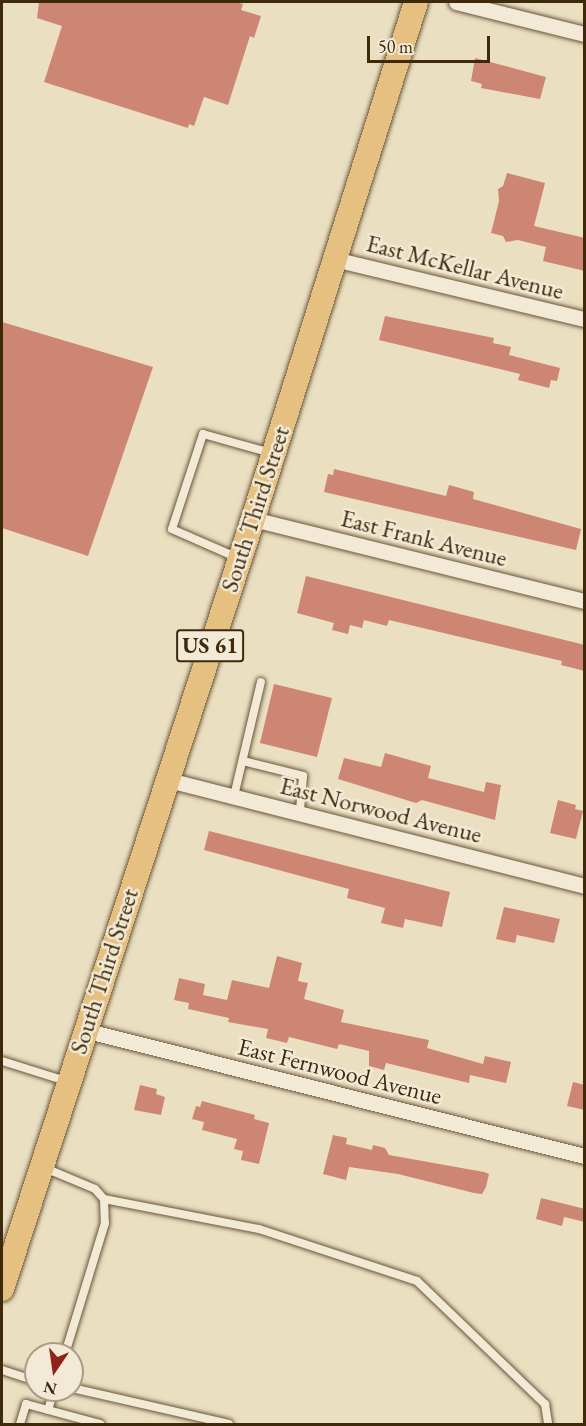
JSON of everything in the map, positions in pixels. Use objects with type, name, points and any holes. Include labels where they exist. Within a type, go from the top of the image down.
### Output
[{"type":"main road","name":"South Third Street","points":[[2,1289],[165,779],[253,519],[416,2]]},
{"type":"street","points":[[456,2],[585,34]]},
{"type":"street","name":"East McKellar Avenue","points":[[334,259],[585,319]]},
{"type":"street","name":"East Frank Avenue","points":[[253,519],[585,601]]},
{"type":"street","name":"East Norwood Avenue","points":[[165,779],[585,885]]},
{"type":"street","name":"East Fernwood Avenue","points":[[84,1030],[585,1156]]},
{"type":"lane","points":[[240,558],[172,529],[203,434],[274,453]]},
{"type":"lane","points":[[234,796],[261,682]]},
{"type":"lane","points":[[243,761],[303,776],[300,813]]},
{"type":"lane","points":[[2,1061],[68,1082]]},
{"type":"lane","points":[[41,1166],[95,1188],[104,1198],[260,1229],[417,1281],[545,1404],[548,1425]]},
{"type":"lane","points":[[69,1342],[105,1223],[104,1198]]},
{"type":"lane","points":[[2,1370],[24,1377]]},
{"type":"lane","points":[[84,1391],[229,1425]]},
{"type":"lane","points":[[48,1410],[50,1402]]},
{"type":"lane","points":[[20,1425],[26,1404],[100,1425]]},
{"type":"building","points":[[39,2],[235,2],[243,4],[241,10],[261,16],[254,38],[250,36],[228,105],[204,97],[194,126],[189,124],[188,128],[44,82],[62,26],[37,18]]},
{"type":"building","points":[[475,58],[546,77],[540,99],[481,88],[482,84],[471,81]]},
{"type":"building","points":[[507,173],[545,183],[534,226],[585,238],[585,271],[543,261],[546,247],[518,240],[506,242],[503,236],[491,233],[499,201],[498,189],[503,186]]},
{"type":"building","points":[[385,316],[494,338],[493,343],[511,347],[509,355],[560,368],[557,381],[551,380],[549,388],[518,380],[520,374],[379,340]]},
{"type":"building","points":[[2,322],[153,367],[88,556],[2,528]]},
{"type":"building","points":[[334,469],[446,496],[449,485],[474,492],[473,499],[581,529],[576,550],[324,492],[328,474],[333,475]]},
{"type":"building","points":[[306,576],[585,645],[585,671],[561,665],[562,661],[389,620],[387,626],[364,620],[362,628],[350,625],[348,634],[332,630],[334,623],[297,613]]},
{"type":"building","points":[[274,684],[332,698],[317,757],[260,743]]},
{"type":"building","points":[[385,753],[431,766],[428,778],[484,792],[486,782],[501,785],[495,820],[422,800],[416,803],[338,779],[344,758],[381,767]]},
{"type":"building","points":[[558,800],[576,805],[575,809],[583,811],[576,839],[550,833]]},
{"type":"building","points":[[209,831],[450,892],[442,927],[405,919],[403,928],[381,923],[385,908],[347,898],[349,889],[204,850]]},
{"type":"building","points":[[504,907],[560,919],[554,943],[517,935],[515,943],[496,939]]},
{"type":"building","points":[[277,956],[302,963],[298,981],[308,983],[304,999],[344,1010],[341,1022],[429,1040],[427,1048],[483,1064],[485,1056],[511,1062],[506,1083],[470,1075],[469,1083],[386,1063],[384,1070],[369,1066],[369,1051],[339,1044],[337,1049],[289,1037],[287,1043],[266,1038],[268,1029],[228,1022],[229,1018],[188,1009],[189,1003],[174,1000],[179,978],[205,984],[203,995],[227,1000],[232,980],[269,988]]},
{"type":"building","points":[[573,1082],[585,1085],[585,1110],[567,1106]]},
{"type":"building","points":[[140,1085],[157,1089],[156,1094],[165,1097],[161,1115],[134,1110]]},
{"type":"building","points":[[202,1101],[255,1115],[254,1119],[269,1123],[259,1164],[241,1160],[243,1151],[234,1149],[237,1139],[202,1130],[204,1122],[192,1119],[196,1106],[200,1107]]},
{"type":"building","points":[[333,1135],[347,1138],[346,1144],[372,1150],[373,1145],[385,1148],[389,1155],[484,1172],[489,1174],[486,1187],[482,1194],[474,1193],[398,1174],[349,1167],[346,1180],[323,1174]]},
{"type":"building","points":[[541,1198],[585,1209],[585,1222],[564,1217],[562,1226],[536,1219]]}]
